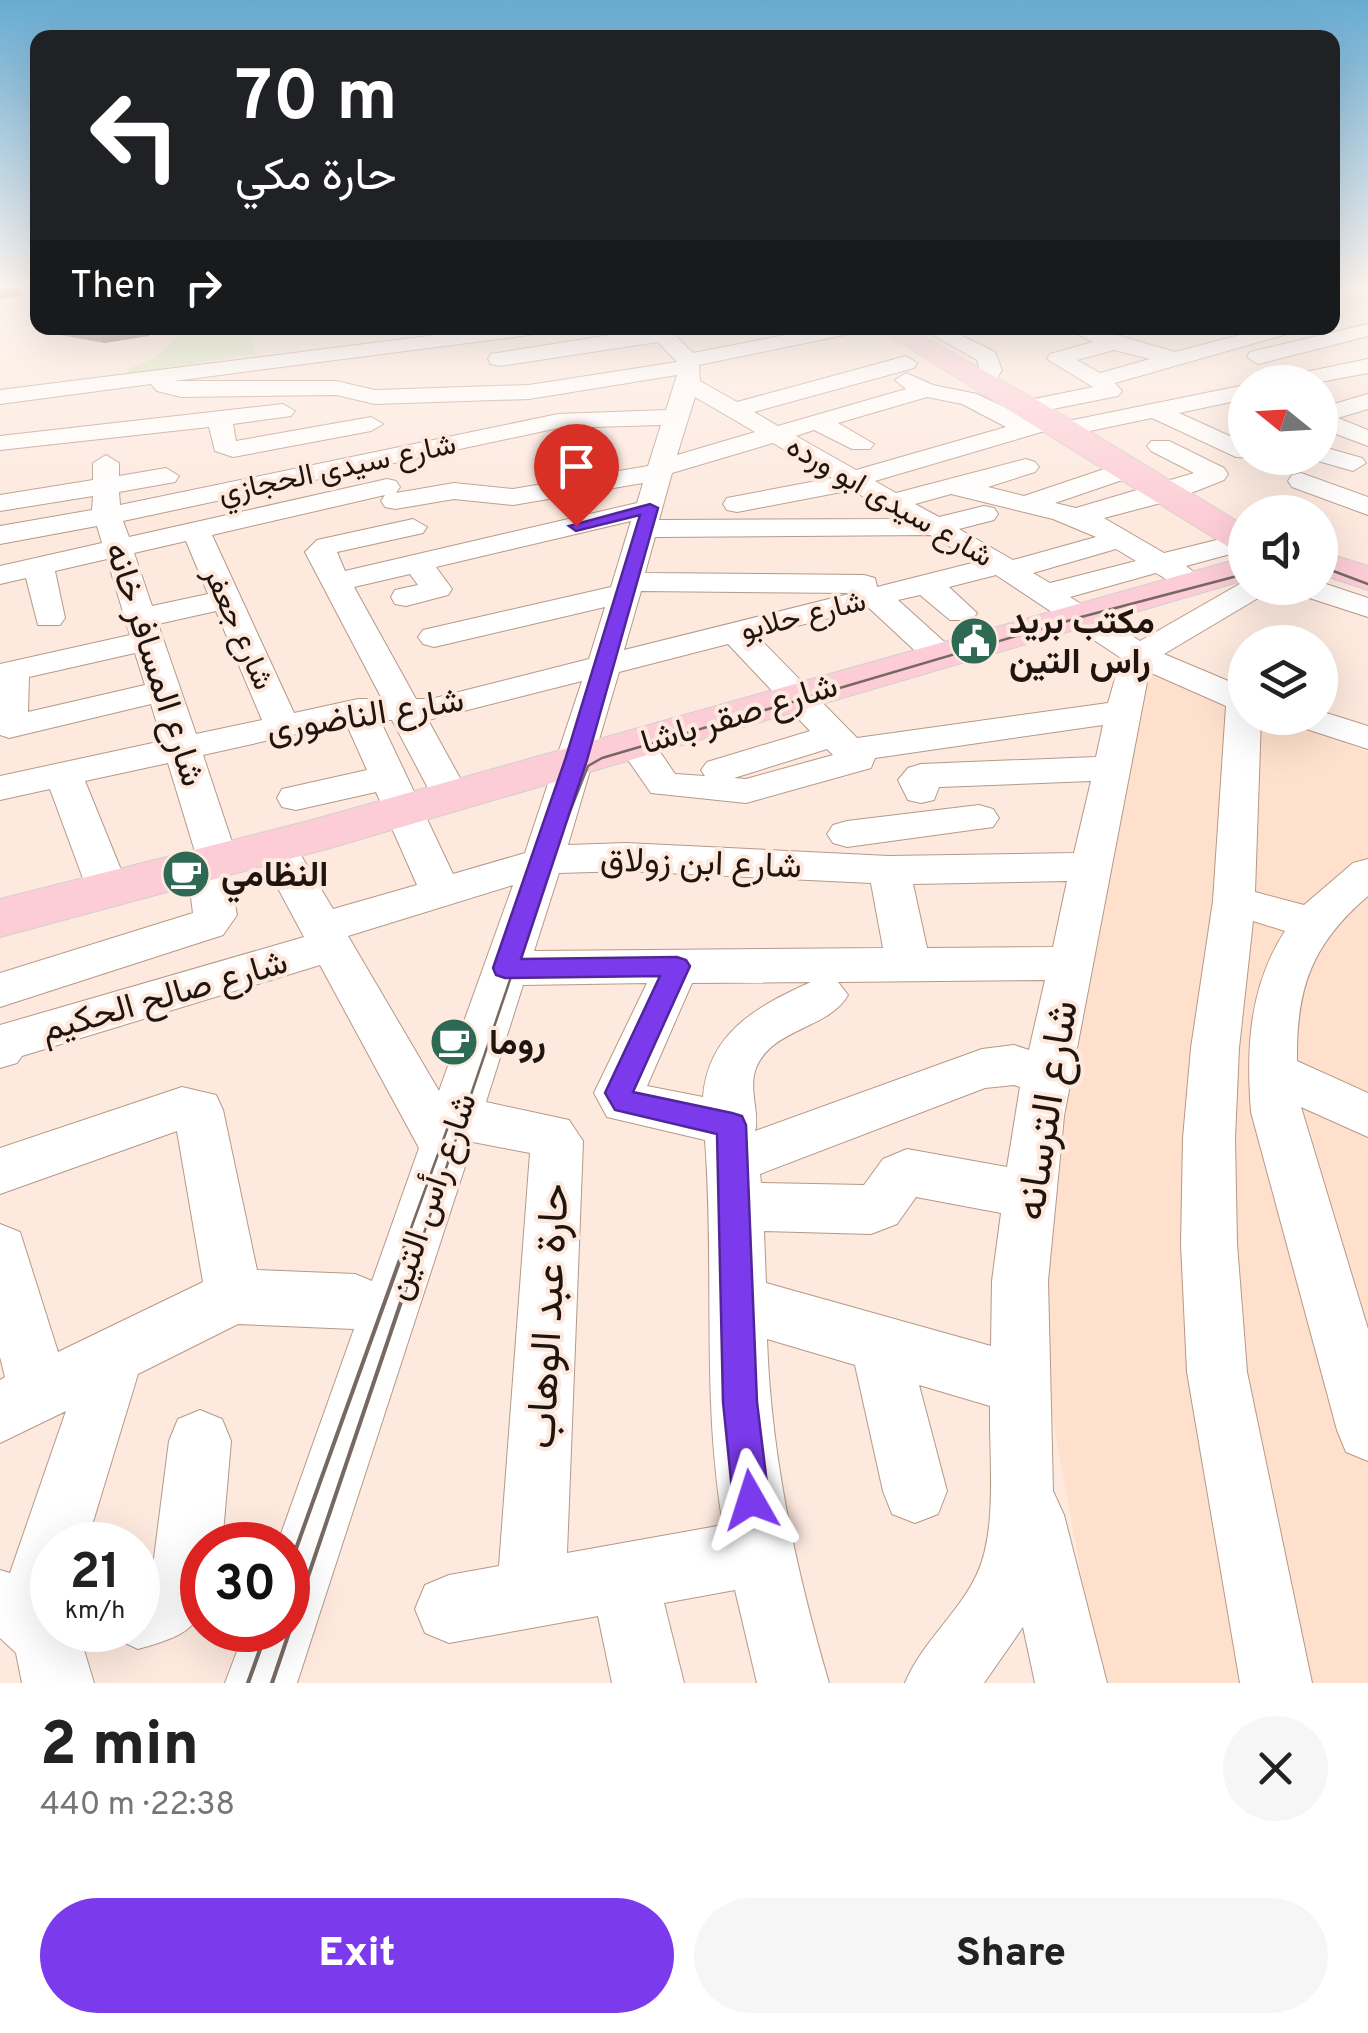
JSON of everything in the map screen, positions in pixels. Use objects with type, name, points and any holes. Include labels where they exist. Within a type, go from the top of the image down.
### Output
[{"type":"main road","points":[[945,367],[1014,420],[1125,461],[1228,531]]},
{"type":"main road","name":"شارع صقر باشا","points":[[0,918],[276,847],[396,794],[452,798],[938,654],[1060,604],[1179,567],[1228,568]]},
{"type":"street","points":[[0,397],[18,407],[168,386],[234,367]]},
{"type":"street","points":[[292,367],[301,388]]},
{"type":"street","points":[[354,367],[380,459],[417,533],[437,588],[406,597]]},
{"type":"street","points":[[481,367],[521,404]]},
{"type":"street","points":[[478,413],[521,404],[563,377],[661,367]]},
{"type":"street","name":"شارع سيدى الحجازي","points":[[0,536],[107,488],[165,505],[380,459],[431,460],[445,432],[521,404],[669,367]]},
{"type":"street","name":"شارع رأس التين","points":[[310,1547],[453,1131],[606,664],[655,488],[675,367]]},
{"type":"street","name":"شارع سيدى ابو ورده","points":[[677,367],[774,434],[1005,568],[1138,655],[1228,694]]},
{"type":"street","points":[[689,367],[834,382],[884,367]]},
{"type":"street","points":[[820,367],[834,382]]},
{"type":"street","points":[[926,367],[924,407],[958,468]]},
{"type":"street","points":[[1068,367],[1096,387],[1125,461],[1124,520]]},
{"type":"street","points":[[892,502],[945,486],[958,468],[1014,420],[1150,367]]},
{"type":"street","points":[[1183,367],[1228,400]]},
{"type":"street","points":[[1338,372],[1365,367]]},
{"type":"street","points":[[168,386],[358,390],[375,398],[402,381],[521,404]]},
{"type":"street","points":[[165,505],[164,425],[168,386]]},
{"type":"street","points":[[1096,387],[1159,390],[1180,404],[1228,406]]},
{"type":"street","points":[[10,442],[220,419],[358,390]]},
{"type":"street","points":[[0,575],[195,530],[575,540],[655,488],[774,434],[869,406],[924,407],[1014,420],[1109,420],[1180,404],[1228,406]]},
{"type":"street","points":[[1338,412],[1365,404]]},
{"type":"street","points":[[869,406],[896,420]]},
{"type":"street","points":[[18,407],[10,442],[9,483],[65,492],[166,476]]},
{"type":"street","points":[[1027,504],[1058,493],[1228,410]]},
{"type":"street","points":[[220,419],[224,446],[234,449],[371,424]]},
{"type":"street","points":[[1014,420],[1054,460]]},
{"type":"street","points":[[958,468],[1014,420]]},
{"type":"street","points":[[737,504],[808,493],[871,449],[816,422]]},
{"type":"street","points":[[1338,426],[1368,439]]},
{"type":"street","points":[[1338,445],[1361,458]]},
{"type":"street","points":[[1125,461],[1203,466],[1228,459]]},
{"type":"street","name":"شارع حلابو","points":[[606,664],[735,632],[857,580],[1005,568],[1124,520],[1166,492],[1215,475],[1203,466]]},
{"type":"street","points":[[756,480],[958,468],[1027,504],[1124,520],[1179,567],[1228,547]]},
{"type":"street","points":[[1317,475],[1368,507]]},
{"type":"street","name":"شارع المسافر خانه","points":[[1,990],[208,924],[216,915],[213,865],[120,548],[107,488]]},
{"type":"street","points":[[452,798],[320,552],[324,548],[417,533],[459,491],[513,497],[655,488],[711,541],[758,528],[934,526],[984,514]]},
{"type":"street","points":[[808,493],[830,528]]},
{"type":"street","points":[[1058,493],[1085,514]]},
{"type":"street","points":[[758,528],[760,560]]},
{"type":"street","name":"شارع جعفر","points":[[195,530],[282,726]]},
{"type":"street","points":[[417,533],[472,584]]},
{"type":"street","points":[[970,547],[1010,534]]},
{"type":"street","points":[[479,537],[508,579]]},
{"type":"street","points":[[38,566],[49,618]]},
{"type":"street","points":[[926,577],[961,613]]},
{"type":"street","points":[[434,637],[628,588],[857,580],[938,654]]},
{"type":"street","points":[[1338,598],[1368,608]]},
{"type":"street","points":[[162,691],[9,727],[6,672],[226,600]]},
{"type":"street","points":[[1138,655],[1228,603]]},
{"type":"street","points":[[735,632],[797,695],[842,750],[862,858],[908,965]]},
{"type":"street","name":"شارع الترسانه","points":[[940,1683],[1005,1594],[1021,1539],[1020,1281],[1029,1195],[1047,1076],[1138,655]]},
{"type":"street","name":"شارع الناضورى","points":[[0,788],[358,710],[430,709],[606,664]]},
{"type":"street","points":[[358,710],[441,892]]},
{"type":"street","points":[[720,770],[1124,712]]},
{"type":"street","points":[[1338,728],[1368,738]]},
{"type":"street","points":[[1242,735],[1234,901],[1215,1048],[1209,1138],[1209,1244],[1217,1372],[1276,1683]]},
{"type":"street","points":[[943,737],[1002,868]]},
{"type":"street","points":[[635,744],[667,786],[746,791],[842,750]]},
{"type":"street","points":[[862,858],[972,799],[1112,768]]},
{"type":"street","points":[[63,774],[109,892]]},
{"type":"street","points":[[921,792],[919,777],[972,799]]},
{"type":"street","points":[[296,798],[396,794]]},
{"type":"street","points":[[276,847],[442,1142],[453,1131]]},
{"type":"street","name":"شارع ابن زولاق","points":[[327,937],[441,892],[542,860],[862,858],[1002,868],[1090,867]]},
{"type":"street","points":[[1368,873],[1313,923],[1294,952],[1280,985],[1273,1023],[1271,1071],[1276,1112],[1368,1430]]},
{"type":"street","points":[[1234,901],[1313,923]]},
{"type":"street","name":"شارع صالح الحكيم","points":[[0,1049],[6,1042],[327,937]]},
{"type":"street","points":[[505,968],[1070,963]]},
{"type":"street","points":[[677,966],[619,1093],[625,1102],[734,1164],[872,1210],[886,1202],[898,1178],[907,1172],[1029,1195]]},
{"type":"street","points":[[756,966],[808,1004],[762,1027],[742,1050],[732,1069],[728,1090],[734,1164],[740,1402],[761,1552],[792,1683]]},
{"type":"street","points":[[734,1164],[982,1070],[1014,1065],[1047,1076]]},
{"type":"street","points":[[1271,1071],[1368,1116]]},
{"type":"street","points":[[0,1171],[182,1108],[198,1110],[234,1296]]},
{"type":"street","name":"حارة عبد الوهاب","points":[[453,1131],[551,1135],[556,1141],[531,1594]]},
{"type":"street","points":[[0,1250],[19,1401],[234,1296],[356,1302],[389,1316]]},
{"type":"street","points":[[739,1303],[1022,1385]]},
{"type":"street","points":[[879,1344],[916,1491]]},
{"type":"street","points":[[61,1522],[116,1354]]},
{"type":"street","points":[[160,1609],[165,1608],[185,1578],[200,1441]]},
{"type":"street","points":[[1023,1482],[1071,1683]]},
{"type":"street","points":[[449,1609],[761,1552]]},
{"type":"street","points":[[624,1577],[648,1683]]},
{"type":"street","points":[[261,1683],[272,1652]]},
{"type":"shaded area","points":[[1140,659],[1228,695],[1228,735],[1326,735],[1368,752],[1368,1683],[1101,1683],[1040,1349],[1066,1063]]},
{"type":"green space","points":[[134,367],[175,367],[127,374]]},
{"type":"tram line","points":[[1338,573],[1368,584]]},
{"type":"tram line","points":[[421,1242],[551,859],[588,766],[602,758],[1081,617],[1228,578]]},
{"type":"tram line","points":[[406,1242],[449,1124]]},
{"type":"tram line","points":[[306,1522],[407,1240]]},
{"type":"tram line","points":[[272,1683],[422,1240]]},
{"type":"tram line","points":[[248,1683],[259,1652]]},
{"type":"place","name":"مكتب بريد راس التين","points":[[974,641]]},
{"type":"place","name":"النظامي","points":[[186,874]]},
{"type":"place","name":"روما","points":[[454,1042]]},
{"type":"route","points":[[576,526],[650,508],[576,760],[505,968],[677,966],[619,1093],[625,1102],[732,1125],[740,1402],[751,1500]]}]
